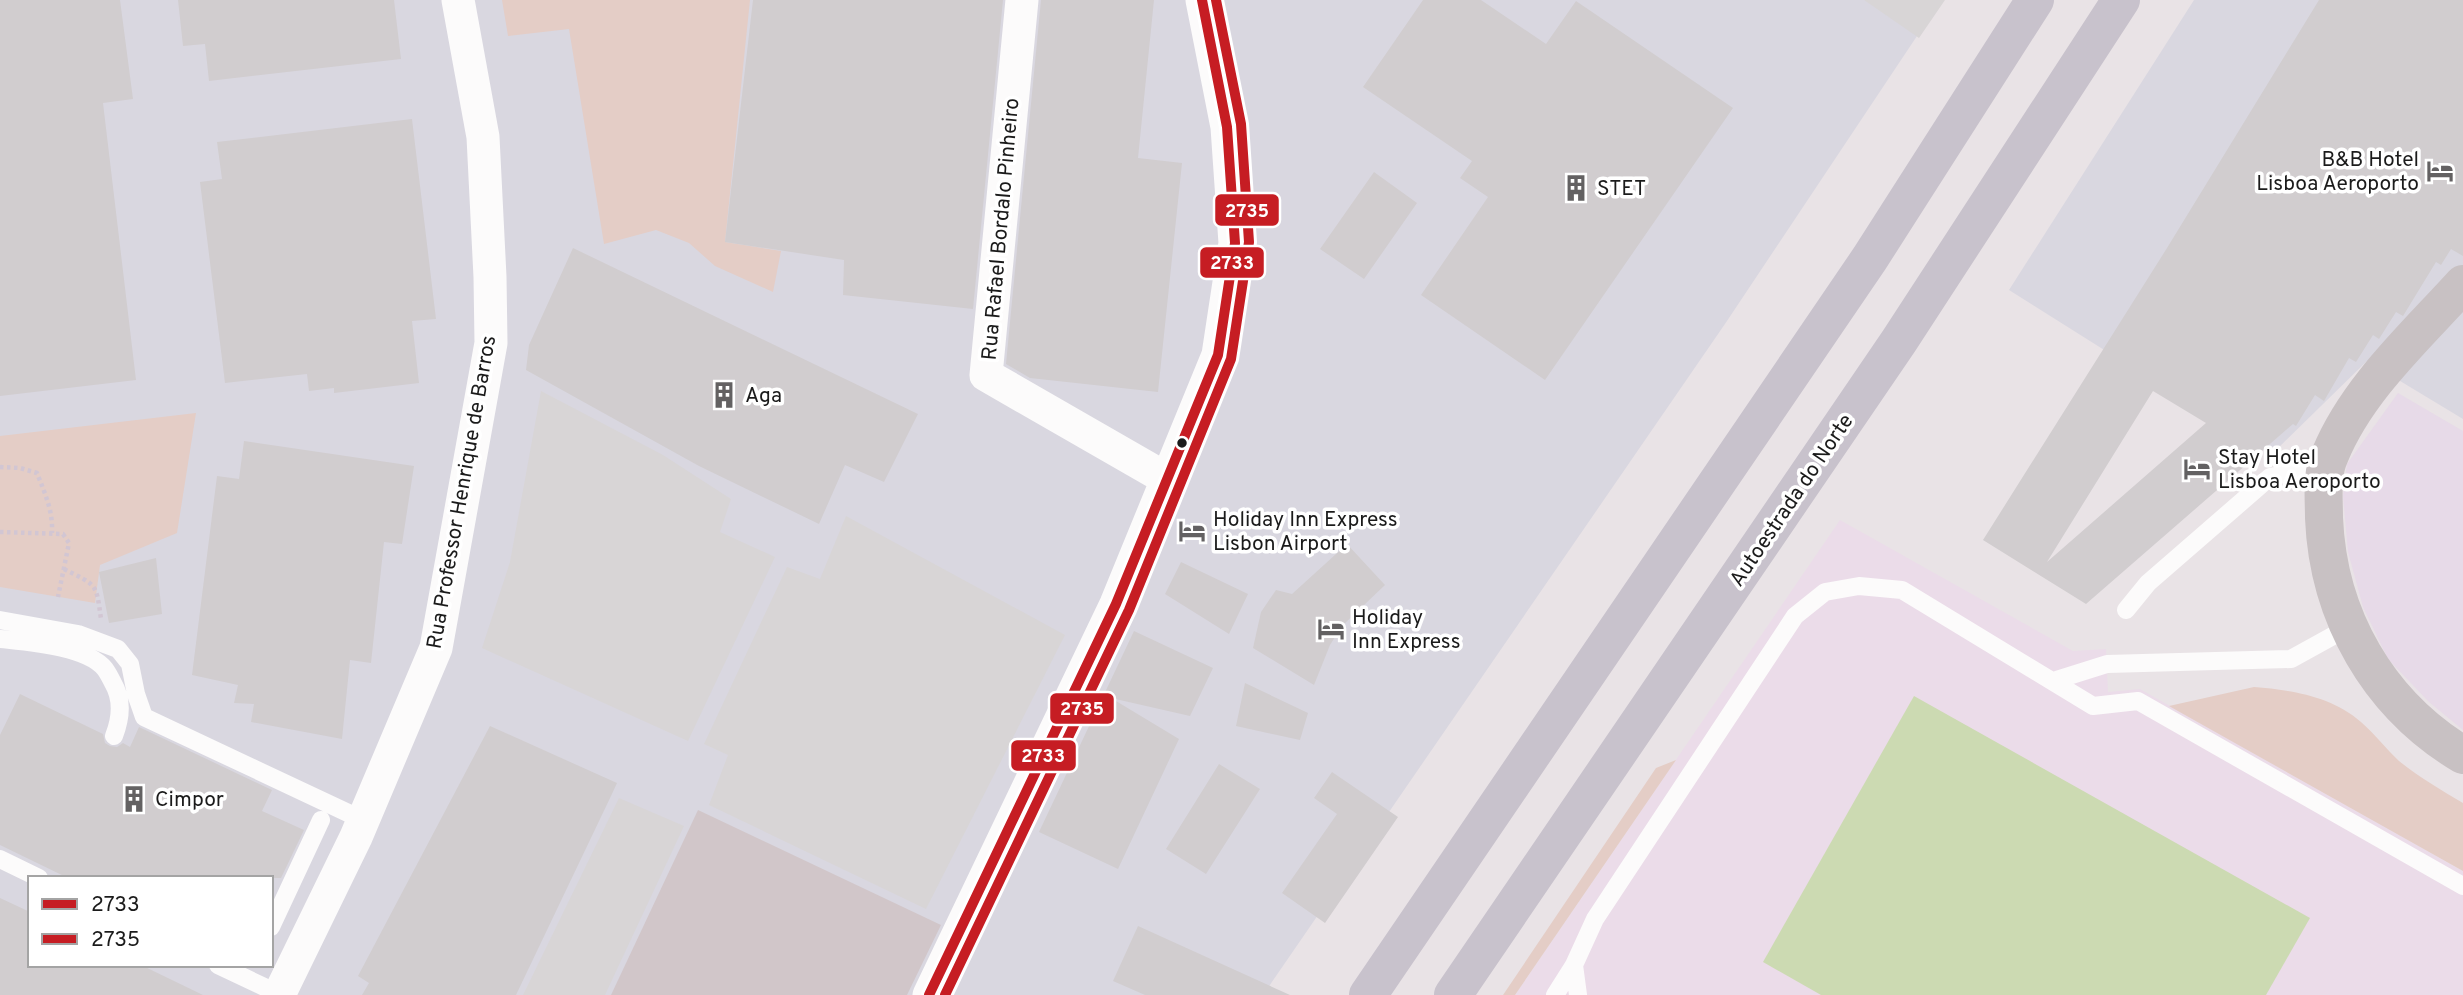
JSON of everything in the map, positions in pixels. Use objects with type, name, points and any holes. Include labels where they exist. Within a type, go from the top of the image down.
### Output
[{"type":"highway","points":[[1367,995],[1870,258],[2035,0]]},
{"type":"highway","name":"Autoestrada do Norte","points":[[1453,995],[1899,341],[2121,0]]},
{"type":"street","name":"Rua Professor Henrique de Barros","points":[[279,995],[284,935],[363,820],[436,648],[491,343],[491,277],[483,136],[458,0]]},
{"type":"street","name":"Rua Rafael Bordalo Pinheiro","points":[[1022,0],[986,375],[1167,479]]},
{"type":"street","points":[[929,995],[1116,604],[1218,355],[1235,243],[1227,127],[1202,0]]},
{"type":"street","points":[[2463,284],[2381,375],[2345,422],[2328,458],[2324,493],[2327,556],[2337,599],[2367,662],[2384,688],[2406,712],[2463,755]]},
{"type":"lane","points":[[2126,610],[2148,583],[2270,477],[2295,472],[2325,472]]},
{"type":"lane","points":[[1555,995],[1574,965],[1595,919],[1795,616],[1825,593],[1859,586],[1902,590],[2093,706],[2138,701],[2463,886]]},
{"type":"lane","points":[[0,620],[78,634],[118,649],[130,664],[144,717],[363,820]]},
{"type":"lane","points":[[2053,681],[2107,663],[2291,659],[2349,628]]},
{"type":"lane","points":[[0,639],[36,643],[86,655],[104,667],[120,694],[120,722],[114,736]]},
{"type":"lane","points":[[284,935],[321,820]]},
{"type":"lane","points":[[0,859],[35,876]]},
{"type":"lane","points":[[1574,965],[1578,995]]},
{"type":"lane","points":[[227,967],[249,972],[279,995]]},
{"type":"path","points":[[0,467],[20,468],[37,473],[50,505],[51,533]]},
{"type":"path","points":[[0,532],[63,534],[69,543],[58,597]]},
{"type":"path","points":[[64,569],[88,581],[97,590],[102,621]]},
{"type":"shaded area","points":[[0,0],[1941,0],[1727,321],[1263,995],[0,995]]},
{"type":"shaded area","points":[[502,0],[750,0],[725,242],[781,251],[773,292],[715,266],[689,243],[656,230],[604,244],[569,29],[508,36]]},
{"type":"shaded area","points":[[1864,0],[1945,0],[1919,38]]},
{"type":"shaded area","points":[[2194,0],[2463,0],[2463,419],[2367,361],[2271,455],[2009,290]]},
{"type":"shaded area","points":[[541,391],[663,455],[731,499],[720,532],[775,557],[688,741],[482,648],[510,562]]},
{"type":"shaded area","points":[[2398,393],[2463,431],[2463,730],[2429,702],[2388,659],[2363,607],[2348,552],[2343,496],[2347,464]]},
{"type":"shaded area","points":[[196,413],[177,533],[100,565],[95,603],[0,587],[0,436]]},
{"type":"shaded area","points":[[846,516],[1065,635],[926,909],[709,805],[728,755],[704,744],[787,567],[820,579]]},
{"type":"shaded area","points":[[1840,520],[2073,651],[2106,649],[2108,692],[2140,689],[2463,871],[2463,995],[1515,995]]},
{"type":"shaded area","points":[[2254,687],[2311,696],[2350,713],[2407,767],[2463,803],[2463,871],[2169,706]]},
{"type":"shaded area","points":[[1676,760],[1515,995],[1503,995],[1656,768]]},
{"type":"shaded area","points":[[619,798],[684,826],[605,995],[523,995]]},
{"type":"shaded area","points":[[698,810],[941,925],[907,995],[611,995]]},
{"type":"green space","points":[[1914,696],[2310,918],[2266,995],[1821,995],[1763,962]]},
{"type":"building","points":[[0,0],[120,0],[133,99],[103,103],[136,380],[0,396]]},
{"type":"building","points":[[178,0],[394,0],[401,59],[209,81],[205,44],[183,46]]},
{"type":"building","points":[[753,0],[1003,0],[973,309],[843,295],[844,260],[725,242]]},
{"type":"building","points":[[1041,0],[1154,0],[1138,158],[1182,163],[1158,392],[1030,378],[1006,364]]},
{"type":"building","name":"STET","points":[[1423,0],[1481,0],[1546,44],[1576,1],[1733,108],[1545,380],[1421,295],[1488,197],[1460,178],[1472,161],[1363,87]]},
{"type":"building","points":[[2319,0],[2463,0],[2463,256],[2451,249],[2441,265],[2436,262],[2403,316],[2396,312],[2379,339],[2373,335],[2356,362],[2349,358],[2324,401],[2315,395],[2296,426],[2293,424],[2086,604],[1983,540]],"holes":[[[2153,391],[2206,423],[2047,562]]]},
{"type":"building","points":[[412,119],[436,319],[412,321],[419,383],[334,393],[334,388],[309,391],[307,374],[225,383],[200,182],[222,179],[217,142]]},
{"type":"building","points":[[1374,172],[1417,203],[1364,279],[1320,249]]},
{"type":"building","name":"Aga","points":[[573,248],[918,414],[884,482],[845,465],[819,524],[699,466],[526,370],[529,345]]},
{"type":"building","points":[[244,441],[414,466],[402,544],[384,542],[371,663],[350,660],[342,739],[251,722],[254,704],[234,703],[238,685],[192,675],[217,476],[239,479]]},
{"type":"building","points":[[1347,544],[1385,585],[1342,626],[1330,645],[1314,685],[1253,648],[1261,612],[1276,590],[1292,594]]},
{"type":"building","points":[[156,558],[162,614],[109,623],[99,572]]},
{"type":"building","points":[[1181,562],[1248,594],[1229,634],[1165,594]]},
{"type":"building","points":[[1134,631],[1213,668],[1190,716],[1111,698],[1179,739],[1118,869],[1039,832]]},
{"type":"building","points":[[1245,683],[1308,713],[1300,740],[1236,726]]},
{"type":"building","name":"Cimpor","points":[[20,694],[103,734],[105,743],[110,746],[117,747],[123,743],[130,747],[139,727],[272,790],[262,811],[304,830],[281,878],[64,876],[0,845],[0,735]]},
{"type":"building","points":[[490,726],[617,783],[611,796],[516,995],[362,995],[369,983],[358,976]]},
{"type":"building","points":[[1219,764],[1260,789],[1206,874],[1166,849]]},
{"type":"building","points":[[1332,772],[1398,817],[1325,923],[1282,893],[1337,814],[1314,798]]},
{"type":"building","points":[[0,898],[28,911],[28,967],[145,967],[203,995],[0,995]]},
{"type":"building","points":[[1138,926],[1290,995],[1145,995],[1113,981]]},
{"type":"transit line","name":"2733","points":[[929,995],[1116,604],[1218,355],[1235,243],[1227,127],[1202,0]]},
{"type":"transit line","name":"2735","points":[[945,995],[1129,610],[1231,359],[1249,242],[1241,124],[1216,0]]},
{"type":"place","name":"B&B Hotel Lisboa Aeroporto","points":[[2440,171]]},
{"type":"place","name":"STET","points":[[1576,188]]},
{"type":"place","name":"Aga","points":[[724,395]]},
{"type":"place","name":"Stay Hotel Lisboa Aeroporto","points":[[2197,469]]},
{"type":"place","name":"Holiday Inn Express Lisbon Airport","points":[[1192,531]]},
{"type":"place","name":"Holiday Inn Express","points":[[1331,629]]},
{"type":"place","name":"Cimpor","points":[[134,799]]}]
